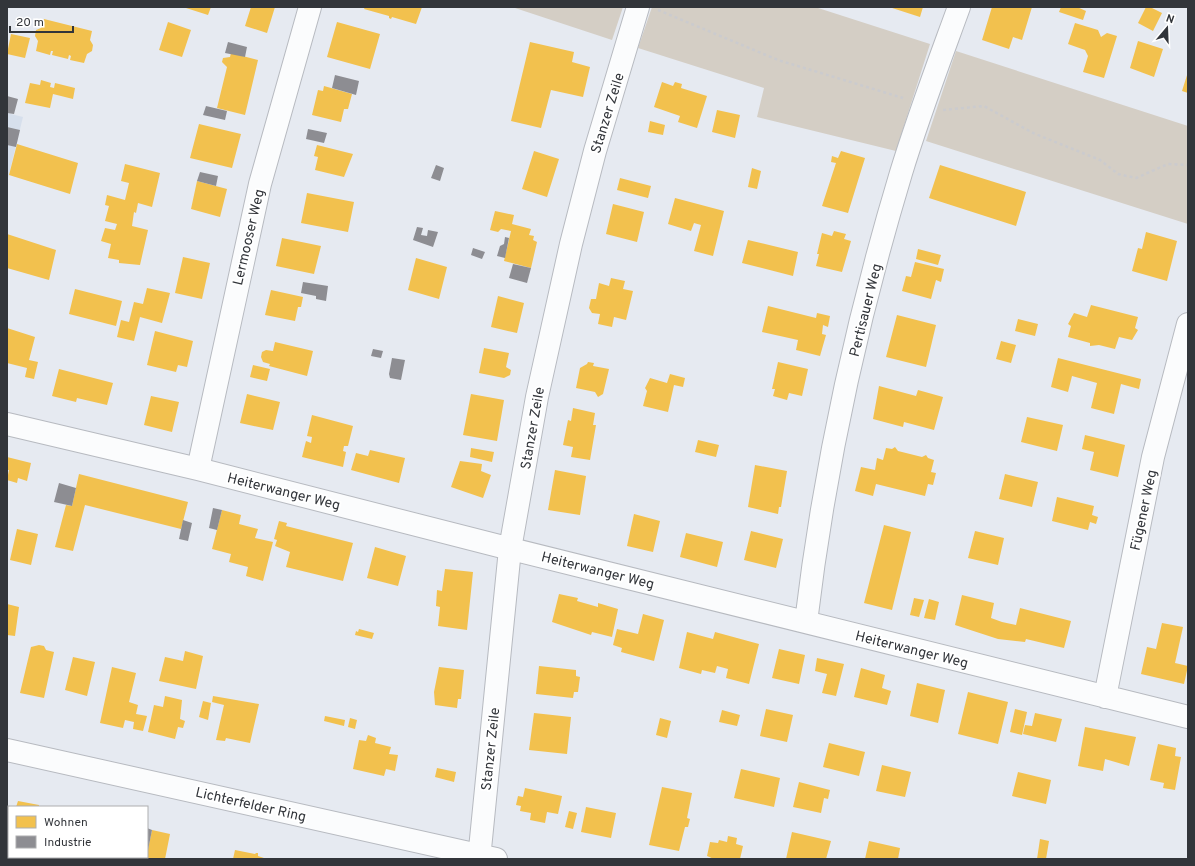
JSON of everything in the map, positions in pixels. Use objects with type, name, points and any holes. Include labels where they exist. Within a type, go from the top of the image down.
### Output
[{"type":"street","name":"Lermooser Weg","points":[[198,469],[260,184],[310,7]]},
{"type":"street","name":"Stanzer Zeile","points":[[485,858],[510,549],[537,397],[571,244],[595,151],[645,7]]},
{"type":"street","name":"Pertisauer Weg","points":[[806,622],[827,484],[844,396],[857,341],[902,172],[959,7]]},
{"type":"street","name":"Fügener Weg","points":[[1104,697],[1153,457],[1188,324]]},
{"type":"street","name":"Heiterwanger Weg","points":[[7,424],[198,469],[510,549],[1188,717]]},
{"type":"street","name":"Lichterfelder Ring","points":[[7,750],[485,858]]},
{"type":"path","points":[[645,7],[778,60],[907,99]]},
{"type":"path","points":[[936,110],[950,111],[984,106],[1033,132],[1100,160],[1118,174],[1136,178],[1168,164],[1188,165]]},
{"type":"shaded area","points":[[512,7],[623,7],[612,40]]},
{"type":"shaded area","points":[[652,7],[815,7],[930,44],[896,151],[757,117],[764,88],[638,48]]},
{"type":"shaded area","points":[[956,51],[1188,126],[1188,224],[926,141]]},
{"type":"shaded area","points":[[7,113],[23,117],[7,182]]},
{"type":"building: Wohnen","points":[[211,7],[208,15],[186,8]]},
{"type":"building: Wohnen","points":[[251,7],[275,7],[267,33],[245,26]]},
{"type":"building: Wohnen","points":[[365,7],[422,7],[416,24],[392,17],[391,19],[389,16],[364,9]]},
{"type":"building: Wohnen","points":[[889,7],[923,7],[920,17]]},
{"type":"building: Wohnen","points":[[992,7],[1032,7],[1022,40],[1013,37],[1009,49],[982,40]]},
{"type":"building: Wohnen","points":[[1061,7],[1077,7],[1086,11],[1083,20],[1059,12]]},
{"type":"building: Wohnen","points":[[1146,7],[1150,7],[1162,13],[1153,31],[1138,23]]},
{"type":"building: Wohnen","points":[[44,19],[92,31],[90,40],[93,45],[92,51],[87,54],[84,63],[70,60],[71,56],[69,55],[68,59],[52,55],[53,51],[51,51],[50,55],[36,51],[38,41],[35,36],[36,30],[41,28]]},
{"type":"building: Wohnen","points":[[168,22],[191,30],[182,57],[159,50]]},
{"type":"building: Wohnen","points":[[337,22],[380,34],[370,69],[327,57]]},
{"type":"building: Wohnen","points":[[1075,23],[1098,30],[1101,37],[1107,33],[1117,36],[1104,78],[1083,72],[1088,56],[1085,50],[1068,44]]},
{"type":"building: Wohnen","points":[[11,34],[30,38],[25,58],[7,54]]},
{"type":"building: Wohnen","points":[[1138,41],[1163,49],[1154,77],[1130,68]]},
{"type":"building: Wohnen","points":[[530,42],[574,52],[572,62],[590,67],[583,97],[551,90],[541,128],[511,121]]},
{"type":"building: Wohnen","points":[[231,53],[258,60],[245,115],[217,108],[227,67],[222,62],[223,58],[230,57]]},
{"type":"building: Wohnen","points":[[1188,72],[1188,93],[1182,91]]},
{"type":"building: Wohnen","points":[[41,80],[51,83],[50,87],[54,88],[55,83],[75,88],[73,99],[53,94],[50,108],[25,103],[30,83],[40,85]]},
{"type":"building: Wohnen","points":[[662,82],[673,86],[675,82],[682,84],[681,88],[707,96],[697,128],[678,122],[680,116],[654,107]]},
{"type":"building: Wohnen","points":[[324,86],[352,94],[348,109],[344,109],[341,122],[312,115],[318,90],[323,91]]},
{"type":"building: Wohnen","points":[[717,110],[740,115],[735,138],[712,132]]},
{"type":"building: Wohnen","points":[[650,121],[665,125],[663,135],[648,132]]},
{"type":"building: Wohnen","points":[[199,124],[241,134],[232,168],[190,158]]},
{"type":"building: Wohnen","points":[[17,144],[78,163],[70,194],[9,175]]},
{"type":"building: Wohnen","points":[[317,145],[353,154],[344,177],[315,170],[318,157],[314,156]]},
{"type":"building: Wohnen","points":[[534,151],[559,159],[547,197],[522,189]]},
{"type":"building: Wohnen","points":[[841,151],[865,158],[848,213],[822,206],[836,163],[831,162],[832,156],[838,158]]},
{"type":"building: Wohnen","points":[[125,164],[160,173],[152,207],[138,203],[136,213],[134,212],[132,226],[148,230],[140,265],[119,263],[119,260],[108,258],[111,244],[101,241],[105,228],[115,230],[117,224],[105,221],[109,206],[105,205],[107,195],[125,200],[129,183],[121,181]]},
{"type":"building: Wohnen","points":[[940,165],[1026,192],[1016,226],[929,198]]},
{"type":"building: Wohnen","points":[[752,168],[761,171],[757,189],[748,187]]},
{"type":"building: Wohnen","points":[[620,178],[651,186],[648,198],[617,190]]},
{"type":"building: Wohnen","points":[[197,181],[227,189],[220,217],[191,209]]},
{"type":"building: Wohnen","points":[[307,193],[354,202],[348,232],[301,223]]},
{"type":"building: Wohnen","points":[[675,198],[724,211],[713,256],[694,251],[701,225],[694,223],[691,231],[668,224]]},
{"type":"building: Wohnen","points":[[613,204],[644,212],[637,242],[606,234]]},
{"type":"building: Wohnen","points":[[495,211],[514,215],[512,224],[531,229],[529,235],[534,236],[533,240],[537,242],[531,268],[504,261],[511,231],[501,229],[498,232],[490,230]]},
{"type":"building: Wohnen","points":[[834,231],[846,234],[844,239],[851,241],[842,272],[816,266],[822,233],[832,236]]},
{"type":"building: Wohnen","points":[[1146,232],[1177,241],[1167,281],[1132,271],[1138,248],[1142,249]]},
{"type":"building: Wohnen","points":[[7,234],[56,250],[49,280],[7,268]]},
{"type":"building: Wohnen","points":[[282,238],[321,246],[314,274],[276,266]]},
{"type":"building: Wohnen","points":[[748,240],[798,252],[793,276],[742,263]]},
{"type":"building: Wohnen","points":[[918,249],[941,255],[938,265],[916,259]]},
{"type":"building: Wohnen","points":[[183,257],[210,263],[202,299],[175,293]]},
{"type":"building: Wohnen","points":[[416,258],[447,267],[439,299],[408,290]]},
{"type":"building: Wohnen","points":[[915,262],[944,269],[941,282],[936,280],[931,299],[902,291],[906,276],[911,277]]},
{"type":"building: Wohnen","points":[[611,278],[625,281],[623,289],[633,291],[626,320],[614,317],[612,327],[598,324],[600,314],[592,313],[589,308],[591,299],[596,299],[599,283],[609,286]]},
{"type":"building: Wohnen","points":[[147,288],[170,293],[162,323],[140,317],[134,341],[117,337],[121,320],[129,322],[134,302],[143,304]]},
{"type":"building: Wohnen","points":[[75,289],[122,301],[116,326],[69,314]]},
{"type":"building: Wohnen","points":[[271,290],[303,297],[301,307],[298,307],[295,321],[265,315]]},
{"type":"building: Wohnen","points":[[498,296],[524,303],[517,333],[491,327]]},
{"type":"building: Wohnen","points":[[1091,305],[1138,317],[1135,328],[1138,330],[1132,340],[1119,337],[1115,349],[1099,345],[1090,346],[1090,343],[1068,337],[1071,326],[1068,324],[1074,313],[1087,317]]},
{"type":"building: Wohnen","points":[[768,306],[816,318],[817,313],[830,316],[828,327],[823,325],[822,334],[826,335],[820,356],[796,350],[798,340],[762,332]]},
{"type":"building: Wohnen","points":[[897,315],[936,325],[926,367],[886,357]]},
{"type":"building: Wohnen","points":[[1018,319],[1038,324],[1035,336],[1015,331]]},
{"type":"building: Wohnen","points":[[7,328],[35,337],[29,360],[38,362],[34,379],[25,377],[27,368],[7,363]]},
{"type":"building: Wohnen","points":[[155,331],[193,341],[187,367],[178,365],[176,372],[147,365]]},
{"type":"building: Wohnen","points":[[1001,341],[1016,345],[1011,363],[996,359]]},
{"type":"building: Wohnen","points":[[275,342],[313,351],[307,376],[269,366],[270,364],[263,362],[261,357],[262,352],[266,350],[273,351]]},
{"type":"building: Wohnen","points":[[484,348],[509,353],[506,367],[511,370],[510,375],[504,378],[479,373]]},
{"type":"building: Wohnen","points":[[1058,358],[1141,379],[1139,389],[1121,384],[1114,414],[1091,408],[1097,383],[1072,376],[1068,392],[1051,387]]},
{"type":"building: Wohnen","points":[[588,362],[594,363],[593,366],[609,369],[603,394],[598,397],[595,392],[576,388],[580,368]]},
{"type":"building: Wohnen","points":[[778,362],[808,369],[802,396],[789,393],[787,400],[773,396],[775,389],[772,389]]},
{"type":"building: Wohnen","points":[[253,365],[270,369],[267,381],[250,377]]},
{"type":"building: Wohnen","points":[[59,369],[113,383],[107,405],[77,398],[76,402],[52,396]]},
{"type":"building: Wohnen","points":[[670,374],[685,378],[683,387],[674,385],[668,412],[643,406],[647,391],[645,388],[650,378],[667,383]]},
{"type":"building: Wohnen","points":[[879,386],[916,396],[918,390],[943,397],[934,430],[904,422],[903,427],[873,419]]},
{"type":"building: Wohnen","points":[[247,394],[280,402],[273,430],[240,423]]},
{"type":"building: Wohnen","points":[[471,394],[504,400],[497,441],[463,435]]},
{"type":"building: Wohnen","points":[[151,396],[179,402],[172,432],[144,425]]},
{"type":"building: Wohnen","points":[[573,408],[595,413],[593,425],[596,425],[590,460],[571,457],[573,447],[563,445],[568,420],[571,421]]},
{"type":"building: Wohnen","points":[[312,415],[353,426],[348,446],[344,446],[343,451],[346,452],[343,467],[302,457],[306,441],[311,443],[312,437],[307,436]]},
{"type":"building: Wohnen","points":[[1027,417],[1063,425],[1057,451],[1021,442]]},
{"type":"building: Wohnen","points":[[1085,435],[1125,445],[1118,477],[1090,470],[1094,452],[1082,449]]},
{"type":"building: Wohnen","points":[[698,440],[719,445],[716,457],[695,452]]},
{"type":"building: Wohnen","points":[[895,447],[898,451],[922,457],[926,455],[928,458],[934,460],[931,472],[936,473],[933,485],[928,484],[925,496],[876,484],[873,496],[855,491],[861,467],[875,470],[877,458],[883,460],[886,448],[892,449]]},
{"type":"building: Wohnen","points":[[471,448],[494,452],[492,462],[470,457]]},
{"type":"building: Wohnen","points":[[370,450],[405,458],[399,483],[351,470],[356,453],[368,456]]},
{"type":"building: Wohnen","points":[[7,457],[31,463],[27,481],[18,478],[17,483],[7,480],[9,470],[7,470]]},
{"type":"building: Wohnen","points":[[460,461],[482,464],[481,471],[491,475],[483,498],[451,487]]},
{"type":"building: Wohnen","points":[[755,465],[787,471],[781,507],[779,507],[778,514],[748,507]]},
{"type":"building: Wohnen","points":[[555,470],[586,476],[580,515],[548,510]]},
{"type":"building: Wohnen","points":[[79,474],[188,502],[181,529],[85,505],[73,551],[55,547],[66,505],[72,506]]},
{"type":"building: Wohnen","points":[[1005,474],[1038,482],[1032,507],[999,499]]},
{"type":"building: Wohnen","points":[[1057,497],[1094,506],[1092,515],[1098,517],[1096,524],[1090,522],[1088,530],[1052,521]]},
{"type":"building: Wohnen","points":[[222,510],[241,515],[239,524],[258,529],[255,538],[273,542],[263,581],[246,576],[248,567],[229,562],[231,554],[212,549]]},
{"type":"building: Wohnen","points":[[634,514],[660,521],[653,552],[627,546]]},
{"type":"building: Wohnen","points":[[279,521],[287,523],[286,526],[353,543],[343,581],[286,567],[290,552],[275,546],[277,540],[274,539]]},
{"type":"building: Wohnen","points":[[884,525],[911,532],[892,610],[864,603]]},
{"type":"building: Wohnen","points":[[17,529],[38,534],[31,565],[10,560]]},
{"type":"building: Wohnen","points":[[751,531],[783,539],[776,568],[744,560]]},
{"type":"building: Wohnen","points":[[975,531],[1004,538],[998,565],[968,558]]},
{"type":"building: Wohnen","points":[[686,533],[723,542],[717,567],[680,557]]},
{"type":"building: Wohnen","points":[[375,547],[406,556],[398,586],[367,578]]},
{"type":"building: Wohnen","points":[[445,569],[473,572],[467,630],[438,626],[440,607],[436,606],[437,590],[442,591]]},
{"type":"building: Wohnen","points":[[559,594],[578,598],[577,601],[598,607],[598,603],[618,609],[612,637],[592,632],[591,635],[552,622]]},
{"type":"building: Wohnen","points":[[962,595],[994,603],[991,618],[1002,622],[1016,625],[1020,608],[1071,621],[1064,648],[1026,639],[1025,642],[998,639],[955,625]]},
{"type":"building: Wohnen","points":[[914,598],[924,600],[919,617],[910,615]]},
{"type":"building: Wohnen","points":[[929,599],[939,602],[935,620],[924,618]]},
{"type":"building: Wohnen","points":[[7,604],[19,607],[15,636],[7,635]]},
{"type":"building: Wohnen","points":[[643,614],[664,620],[654,661],[621,652],[622,648],[613,645],[617,629],[638,634]]},
{"type":"building: Wohnen","points":[[1162,623],[1183,627],[1175,663],[1188,666],[1184,684],[1141,674],[1147,647],[1156,649]]},
{"type":"building: Wohnen","points":[[359,629],[374,633],[372,639],[355,635],[356,631],[358,632]]},
{"type":"building: Wohnen","points":[[687,632],[713,639],[715,632],[759,644],[749,684],[726,678],[728,669],[717,666],[715,673],[702,670],[701,674],[679,668]]},
{"type":"building: Wohnen","points":[[39,645],[44,646],[46,650],[54,652],[44,698],[20,693],[31,647]]},
{"type":"building: Wohnen","points":[[779,649],[805,655],[799,684],[772,678]]},
{"type":"building: Wohnen","points":[[185,651],[203,656],[196,689],[159,681],[165,657],[183,661]]},
{"type":"building: Wohnen","points":[[73,657],[95,662],[87,696],[65,690]]},
{"type":"building: Wohnen","points":[[817,658],[844,664],[836,696],[822,693],[827,674],[815,671]]},
{"type":"building: Wohnen","points":[[539,666],[576,670],[576,676],[580,677],[578,692],[574,692],[573,698],[536,694]]},
{"type":"building: Wohnen","points":[[112,667],[136,673],[129,702],[138,705],[136,714],[147,716],[143,731],[133,729],[134,722],[125,720],[123,728],[100,723]]},
{"type":"building: Wohnen","points":[[439,667],[464,670],[461,699],[458,699],[457,708],[435,705],[434,692]]},
{"type":"building: Wohnen","points":[[861,668],[885,675],[882,688],[891,691],[887,705],[854,697]]},
{"type":"building: Wohnen","points":[[917,683],[945,690],[938,723],[910,716]]},
{"type":"building: Wohnen","points":[[968,692],[1008,702],[998,744],[958,734]]},
{"type":"building: Wohnen","points":[[165,696],[182,700],[180,719],[185,721],[183,728],[178,727],[175,739],[148,732],[154,705],[163,707]]},
{"type":"building: Wohnen","points":[[213,696],[259,704],[250,743],[226,738],[225,741],[216,740],[224,705],[212,702]]},
{"type":"building: Wohnen","points":[[203,701],[211,703],[208,720],[199,717]]},
{"type":"building: Wohnen","points":[[766,709],[793,715],[787,742],[760,736]]},
{"type":"building: Wohnen","points":[[1015,709],[1027,712],[1022,735],[1010,732]]},
{"type":"building: Wohnen","points":[[722,710],[740,715],[737,726],[719,722]]},
{"type":"building: Wohnen","points":[[534,713],[571,717],[567,754],[529,750]]},
{"type":"building: Wohnen","points":[[1035,713],[1062,719],[1056,742],[1023,734],[1025,725],[1032,726]]},
{"type":"building: Wohnen","points":[[325,716],[345,720],[344,726],[324,721]]},
{"type":"building: Wohnen","points":[[350,718],[357,720],[355,729],[348,727]]},
{"type":"building: Wohnen","points":[[660,718],[671,721],[667,738],[656,735]]},
{"type":"building: Wohnen","points":[[1085,727],[1136,737],[1129,766],[1105,759],[1103,771],[1078,766]]},
{"type":"building: Wohnen","points":[[368,735],[376,738],[375,743],[391,747],[389,754],[398,755],[395,771],[386,769],[384,776],[353,769],[359,740],[366,741]]},
{"type":"building: Wohnen","points":[[829,743],[865,752],[859,776],[823,767]]},
{"type":"building: Wohnen","points":[[1158,744],[1176,748],[1175,756],[1181,757],[1175,790],[1163,788],[1164,783],[1150,780]]},
{"type":"building: Wohnen","points":[[882,765],[911,772],[905,797],[876,791]]},
{"type":"building: Wohnen","points":[[437,768],[456,772],[454,782],[435,777]]},
{"type":"building: Wohnen","points":[[741,769],[780,778],[774,807],[734,798]]},
{"type":"building: Wohnen","points":[[1018,772],[1051,780],[1046,804],[1012,796]]},
{"type":"building: Wohnen","points":[[799,782],[830,790],[828,799],[824,798],[821,813],[793,807]]},
{"type":"building: Wohnen","points":[[662,787],[692,793],[687,818],[690,819],[688,827],[685,827],[679,851],[649,845]]},
{"type":"building: Wohnen","points":[[525,788],[562,796],[558,814],[547,812],[545,823],[530,820],[531,813],[520,811],[521,806],[516,805],[518,796],[523,797]]},
{"type":"building: Wohnen","points":[[18,801],[39,805],[39,806],[16,806]]},
{"type":"building: Wohnen","points":[[586,807],[616,813],[611,838],[581,832]]},
{"type":"building: Wohnen","points":[[569,811],[577,813],[573,829],[565,827]]},
{"type":"building: Wohnen","points":[[152,830],[170,834],[165,859],[146,859],[148,858],[148,849]]},
{"type":"building: Wohnen","points":[[792,832],[831,841],[826,859],[786,859]]},
{"type":"building: Wohnen","points":[[728,836],[737,838],[736,844],[743,846],[740,859],[714,859],[707,856],[710,842],[718,843],[719,840],[727,842]]},
{"type":"building: Wohnen","points":[[1040,839],[1049,841],[1046,859],[1037,859]]},
{"type":"building: Wohnen","points":[[869,841],[900,848],[898,859],[865,859]]},
{"type":"building: Wohnen","points":[[235,850],[255,854],[258,853],[258,856],[267,859],[233,859]]},
{"type":"building: Wohnen","points":[[78,858],[115,858],[115,859]]},
{"type":"building: Industrie","points":[[228,42],[247,47],[245,57],[225,53]]},
{"type":"building: Industrie","points":[[335,75],[359,81],[356,95],[332,88]]},
{"type":"building: Industrie","points":[[7,96],[18,99],[14,114],[7,113]]},
{"type":"building: Industrie","points":[[206,106],[227,111],[225,120],[203,115]]},
{"type":"building: Industrie","points":[[7,127],[20,130],[16,147],[7,145]]},
{"type":"building: Industrie","points":[[308,129],[327,133],[324,143],[306,139]]},
{"type":"building: Industrie","points":[[436,165],[444,168],[440,181],[431,178]]},
{"type":"building: Industrie","points":[[200,172],[218,176],[216,186],[197,181]]},
{"type":"building: Industrie","points":[[417,227],[423,228],[421,235],[427,236],[428,230],[438,232],[433,247],[413,240]]},
{"type":"building: Industrie","points":[[505,237],[509,238],[505,258],[497,256],[500,246],[504,244]]},
{"type":"building: Industrie","points":[[473,248],[485,252],[482,259],[471,255]]},
{"type":"building: Industrie","points":[[513,264],[531,268],[527,283],[509,278]]},
{"type":"building: Industrie","points":[[303,282],[328,286],[326,301],[316,299],[316,296],[301,293]]},
{"type":"building: Industrie","points":[[373,349],[383,351],[381,358],[371,356]]},
{"type":"building: Industrie","points":[[392,358],[405,360],[401,380],[390,378],[389,374]]},
{"type":"building: Industrie","points":[[59,483],[76,488],[72,506],[54,502]]},
{"type":"building: Industrie","points":[[213,508],[222,510],[217,530],[209,528]]},
{"type":"building: Industrie","points":[[183,520],[192,523],[188,541],[179,539]]},
{"type":"building: Industrie","points":[[148,828],[152,830],[148,850]]}]
